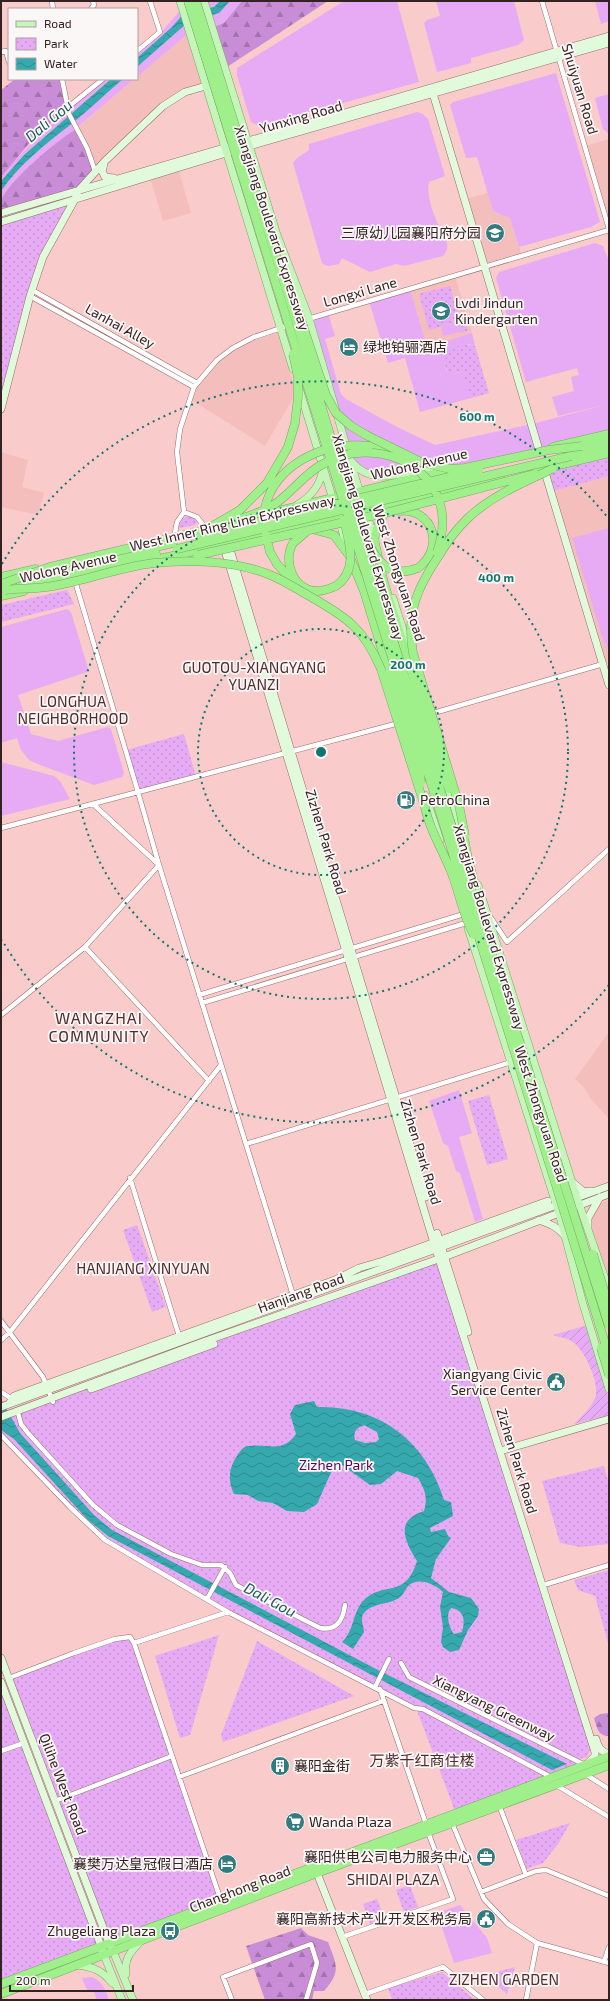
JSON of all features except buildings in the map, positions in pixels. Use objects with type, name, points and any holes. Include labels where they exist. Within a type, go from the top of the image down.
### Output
[{"type":"highway","name":"Xiangjiang Boulevard Expressway","points":[[188,1],[270,266],[332,454],[557,1173],[609,1326]]},
{"type":"highway","name":"Xiangjiang Boulevard Expressway","points":[[196,1],[282,277],[332,454]]},
{"type":"highway","points":[[205,528],[240,510],[267,483],[288,447],[295,423],[298,377],[270,266]]},
{"type":"highway","points":[[282,277],[306,334],[326,395],[336,413],[356,429],[420,462]]},
{"type":"highway","name":"Wolong Avenue","points":[[2,587],[290,508],[609,434]]},
{"type":"highway","name":"West Inner Ring Line Expressway","points":[[2,587],[609,440]]},
{"type":"highway","points":[[484,943],[468,924],[452,874],[435,839],[381,669],[372,647],[362,632],[295,585],[277,564],[270,552],[265,531],[264,516],[266,501],[280,478],[298,462],[316,452],[338,446],[354,444],[369,446],[420,462],[450,469],[465,468],[549,450],[582,446]]},
{"type":"highway","name":"West Inner Ring Line Expressway","points":[[2,587],[609,447]]},
{"type":"highway","points":[[2,587],[50,567],[255,514],[272,506],[286,496],[312,472],[334,459],[359,453],[388,455],[400,459],[422,474],[432,485],[440,504],[443,522],[442,539],[414,602],[410,629],[411,641],[418,671],[459,805],[468,859],[485,918],[484,943]]},
{"type":"highway","points":[[332,454],[368,544],[376,558],[393,570],[410,571],[418,568],[424,563],[433,549],[434,540],[430,527],[422,517],[409,510],[389,512]]},
{"type":"highway","points":[[320,526],[304,533],[293,543],[290,548],[288,563],[294,578],[311,589],[318,591],[328,589],[343,581],[351,566],[350,551],[332,454]]},
{"type":"highway","points":[[2,587],[53,586],[154,563],[198,555],[320,526],[389,512],[609,454]]},
{"type":"highway","points":[[427,572],[448,541],[466,520],[490,502],[548,469]]},
{"type":"highway","name":"Wolong Avenue","points":[[2,587],[74,578],[339,519],[366,511],[548,469]]},
{"type":"highway","points":[[410,501],[386,511],[380,520],[374,540],[384,583],[440,768],[465,836]]},
{"type":"highway","points":[[229,543],[249,542],[313,529],[334,535],[350,555],[364,591],[419,764],[424,807]]},
{"type":"highway","points":[[154,563],[209,562],[244,567],[282,580],[325,605]]},
{"type":"highway","name":"Xiangjiang Boulevard Expressway","points":[[557,1173],[609,1356]]},
{"type":"highway","points":[[557,1173],[569,1187],[609,1307]]},
{"type":"highway","points":[[557,1173],[555,1191],[569,1236],[573,1257],[609,1376]]},
{"type":"highway","points":[[554,1780],[584,1769],[609,1755]]},
{"type":"highway","points":[[584,1769],[609,1765]]},
{"type":"highway","name":"Changhong Road","points":[[1,1994],[75,1965],[104,1948],[114,1950],[142,1940],[317,1873],[427,1828],[452,1823],[499,1805],[554,1780]]},
{"type":"highway","name":"Changhong Road","points":[[1,1984],[104,1948],[221,1901],[427,1828],[554,1780]]},
{"type":"main road","name":"West Zhongyuan Road","points":[[180,1],[225,150],[258,251],[280,328],[324,466],[401,722],[560,1213],[609,1389]]},
{"type":"main road","name":"West Zhongyuan Road","points":[[204,1],[277,235],[309,318],[359,491],[443,756],[446,780],[577,1198],[609,1290]]},
{"type":"main road","points":[[350,459],[358,469],[374,477],[394,476],[433,468],[462,468]]},
{"type":"main road","points":[[290,508],[303,502],[315,489],[323,475],[324,466]]},
{"type":"main road","points":[[127,1986],[125,1965],[129,1954],[142,1940]]},
{"type":"main road","points":[[104,1948],[117,1990],[122,2000]]},
{"type":"main road","points":[[114,1950],[133,2000]]},
{"type":"main road","points":[[75,1965],[92,1967],[105,1974],[117,1990]]},
{"type":"street","points":[[138,50],[160,32],[150,1]]},
{"type":"street","name":"Shuiyuan Road","points":[[542,1],[609,230]]},
{"type":"street","name":"Yunxing Road","points":[[1,222],[225,150],[558,54],[609,36]]},
{"type":"street","name":"Yunxing Road","points":[[558,54],[609,43]]},
{"type":"street","points":[[1,52],[6,51],[8,58]]},
{"type":"street","points":[[62,80],[67,108],[76,129],[87,148],[95,171]]},
{"type":"street","points":[[67,108],[101,80]]},
{"type":"street","points":[[1,409],[31,293],[43,257],[78,191],[105,161],[163,106],[184,92],[206,86]]},
{"type":"street","points":[[432,90],[539,450]]},
{"type":"street","name":"Yunxing Road","points":[[1,213],[225,150]]},
{"type":"street","points":[[105,161],[102,171],[105,177],[110,179],[122,178]]},
{"type":"street","points":[[50,207],[59,206],[64,213],[63,219]]},
{"type":"street","name":"Longxi Lane","points":[[184,512],[178,471],[177,452],[180,429],[195,385],[217,360],[233,348],[254,337],[309,318],[609,230]]},
{"type":"street","name":"Lanhai Alley","points":[[31,293],[195,385]]},
{"type":"street","points":[[548,469],[609,685]]},
{"type":"street","points":[[175,533],[177,522],[184,512],[193,515],[205,528]]},
{"type":"street","name":"Zizhen Park Road","points":[[229,543],[289,753],[393,1098],[595,1752],[595,1756],[584,1769]]},
{"type":"street","points":[[74,578],[159,865],[293,1295]]},
{"type":"street","points":[[430,714],[603,664]]},
{"type":"street","points":[[1,828],[289,753],[401,722]]},
{"type":"street","points":[[93,804],[159,865]]},
{"type":"street","points":[[487,912],[507,942],[609,849]]},
{"type":"street","points":[[1,1015],[85,948],[159,865]]},
{"type":"street","points":[[199,995],[349,951],[464,914]]},
{"type":"street","points":[[202,1003],[466,923]]},
{"type":"street","points":[[85,948],[208,1081]]},
{"type":"street","points":[[246,1144],[511,1062]]},
{"type":"street","points":[[1,1340],[10,1332],[130,1178],[221,1065]]},
{"type":"street","points":[[130,1178],[180,1339],[335,1280],[359,1268],[438,1245],[548,1201]]},
{"type":"street","points":[[572,1182],[584,1192],[599,1194],[588,1218],[588,1230]]},
{"type":"street","name":"Hanjiang Road","points":[[1,1417],[52,1400],[560,1213],[580,1205],[599,1194],[609,1186]]},
{"type":"street","points":[[537,1212],[546,1207],[551,1187]]},
{"type":"street","name":"Hanjiang Road","points":[[1,1407],[10,1401],[47,1387],[438,1245],[577,1198],[599,1194],[609,1194]]},
{"type":"street","points":[[539,1220],[552,1224],[566,1237]]},
{"type":"street","points":[[1,1321],[43,1376],[52,1400]]},
{"type":"street","points":[[1,1392],[10,1401]]},
{"type":"street","points":[[15,1413],[28,1433],[93,1505],[117,1525],[171,1554],[202,1565],[215,1564],[225,1567],[236,1585],[320,1628],[329,1630],[334,1628],[341,1618],[345,1605]]},
{"type":"street","points":[[502,1450],[609,1419]]},
{"type":"street","points":[[1,1435],[70,1508],[105,1540],[208,1598],[228,1612],[377,1687],[414,1708],[430,1713],[554,1780],[609,1817]]},
{"type":"street","name":"Zizhen Park Road","points":[[502,1450],[547,1584],[598,1747],[604,1753],[609,1755]]},
{"type":"street","points":[[547,1584],[609,1565]]},
{"type":"street","points":[[208,1598],[225,1567]]},
{"type":"street","points":[[134,1643],[228,1612]]},
{"type":"street","points":[[9,1678],[115,1639],[130,1637],[134,1643],[221,1901]]},
{"type":"street","name":"Qilihe West Road","points":[[1,1658],[55,1801],[104,1948]]},
{"type":"street","points":[[342,1937],[453,1899],[377,1687],[389,1659]]},
{"type":"street","name":"Xiangyang Greenway","points":[[401,1663],[409,1677],[584,1769],[609,1789]]},
{"type":"street","name":"Qilihe West Road","points":[[1,1682],[104,1948]]},
{"type":"street","points":[[179,1777],[383,1701]]},
{"type":"street","points":[[1,1752],[24,1742]]},
{"type":"street","points":[[55,1801],[172,1756]]},
{"type":"street","points":[[499,1805],[526,1875]]},
{"type":"street","points":[[452,1823],[484,1899],[508,1924],[537,1943],[607,1962],[609,1947]]},
{"type":"street","points":[[481,1892],[526,1875],[546,1870],[609,1896]]},
{"type":"street","points":[[317,1873],[366,1997],[443,1967],[483,2000]]},
{"type":"street","points":[[526,2000],[537,1943]]},
{"type":"street","points":[[232,2000],[223,1977],[311,1944],[317,1963],[306,2000]]},
{"type":"shaded area","points":[[189,32],[206,86],[163,106],[95,171],[76,129],[133,80],[138,80],[138,76]]},
{"type":"shaded area","points":[[609,139],[609,229],[585,146]]},
{"type":"shaded area","points":[[178,168],[191,213],[163,221],[150,177]]},
{"type":"shaded area","name":"三原幼儿园襄阳府分园","points":[[488,193],[493,211],[510,218],[522,256],[485,267],[465,199]]},
{"type":"shaded area","name":"Lvdi Jindun Kindergarten","points":[[455,276],[472,333],[427,347],[410,289]]},
{"type":"shaded area","points":[[277,329],[296,393],[265,446],[190,399],[194,387],[217,360],[233,348]]},
{"type":"shaded area","points":[[1,452],[28,460],[22,487],[44,493],[38,515],[1,507]]},
{"type":"shaded area","points":[[609,476],[609,662],[603,664],[550,492]]},
{"type":"shaded area","points":[[609,1032],[609,1119],[590,1098],[585,1088],[575,1079]]},
{"type":"shaded area","points":[[609,1200],[609,1288],[591,1231],[591,1216],[598,1204]]},
{"type":"green space","points":[[205,1],[242,1],[224,24],[211,28],[192,30],[138,76],[138,50],[163,30],[184,6]]},
{"type":"green space","points":[[242,1],[328,1],[224,69],[211,28],[224,23]]},
{"type":"green space","points":[[344,1],[397,1],[419,82],[259,126],[251,122],[237,75],[237,68]]},
{"type":"green space","points":[[436,1],[514,1],[524,40],[518,45],[471,58],[471,63],[437,72],[424,23],[427,20],[440,16]]},
{"type":"green space","points":[[595,1],[609,1],[609,21],[601,24]]},
{"type":"green space","points":[[556,73],[600,222],[591,227],[519,247],[510,218],[493,211],[477,157],[466,158],[450,105],[453,102]]},
{"type":"green space","points":[[14,80],[62,80],[67,108],[32,140],[1,177],[1,90]]},
{"type":"green space","points":[[102,80],[133,80],[25,172],[9,188],[1,201],[1,177],[4,173],[27,147]]},
{"type":"green space","points":[[609,94],[609,134],[603,129],[595,98]]},
{"type":"green space","points":[[417,112],[423,114],[428,119],[445,176],[429,182],[428,192],[432,209],[445,236],[447,247],[445,253],[443,256],[404,266],[396,264],[370,272],[342,258],[339,264],[330,266],[324,265],[322,263],[293,163],[296,159],[309,150],[309,144]]},
{"type":"green space","points":[[76,129],[95,171],[78,191],[1,213],[1,201],[13,183],[46,151]]},
{"type":"green space","points":[[75,199],[43,257],[1,407],[1,222]]},
{"type":"green space","points":[[595,243],[603,246],[609,261],[609,404],[558,416],[552,397],[574,391],[571,377],[579,375],[577,368],[526,382],[496,278],[499,272]]},
{"type":"green space","points":[[450,286],[458,315],[463,314],[468,331],[460,333],[457,322],[429,330],[419,294]]},
{"type":"green space","points":[[410,289],[427,347],[472,333],[475,346],[468,344],[445,366],[446,370],[453,374],[462,372],[465,375],[471,398],[420,412],[405,358],[388,363],[369,301]]},
{"type":"green space","points":[[328,313],[335,336],[325,339],[341,394],[346,399],[397,427],[435,445],[532,424],[609,404],[609,434],[462,468],[374,477],[350,459],[309,318]]},
{"type":"green space","points":[[457,322],[460,332],[443,336],[441,327]]},
{"type":"green space","points":[[462,344],[475,346],[489,393],[471,398],[462,372],[450,374],[447,369],[445,360],[447,356],[453,349]]},
{"type":"green space","points":[[609,455],[609,476],[550,492],[544,469]]},
{"type":"green space","points":[[193,515],[198,520],[195,525],[180,528],[177,525],[179,519]]},
{"type":"green space","points":[[609,528],[609,649],[604,643],[572,538]]},
{"type":"green space","points":[[67,590],[74,604],[1,622],[1,605]]},
{"type":"green space","points":[[67,609],[71,612],[88,668],[87,672],[18,695],[31,734],[58,741],[108,727],[111,729],[124,773],[122,777],[94,785],[29,760],[21,750],[17,738],[1,743],[1,627]]},
{"type":"green space","points":[[184,734],[196,777],[138,792],[126,750]]},
{"type":"green space","points":[[1,762],[54,776],[60,781],[70,799],[1,816]]},
{"type":"green space","points":[[459,1090],[472,1133],[459,1137],[483,1219],[475,1222],[460,1173],[456,1171],[448,1146],[443,1143],[429,1101]]},
{"type":"green space","points":[[489,1095],[508,1159],[487,1165],[468,1101]]},
{"type":"green space","points":[[137,1225],[166,1307],[152,1312],[123,1230]]},
{"type":"green space","name":"Zizhen Park","points":[[440,1258],[592,1746],[587,1757],[572,1761],[585,1765],[455,1811],[416,1708],[228,1612],[105,1540],[1,1435],[1,1417]]},
{"type":"green space","points":[[588,1325],[609,1399],[609,1415],[574,1424],[587,1411],[595,1399],[595,1382],[590,1366],[578,1346],[573,1342],[553,1335]]},
{"type":"green space","points":[[604,1466],[609,1484],[609,1544],[580,1547],[560,1543],[542,1481]]},
{"type":"green space","points":[[609,1570],[609,1647],[595,1596],[578,1590],[574,1580]]},
{"type":"green space","points":[[219,1635],[190,1735],[180,1738],[155,1656]]},
{"type":"green space","points":[[130,1637],[221,1901],[109,1943],[9,1678],[115,1639]]},
{"type":"green space","points":[[257,1641],[354,1696],[223,1742],[221,1735]]},
{"type":"green space","points":[[1,1676],[101,1946],[1,1984]]},
{"type":"green space","points":[[609,1713],[609,1736],[605,1736],[600,1733],[594,1718],[600,1714]]},
{"type":"green space","points":[[570,1823],[558,1844],[543,1863],[527,1869],[516,1840]]},
{"type":"green space","points":[[410,1885],[418,1907],[404,1912],[396,1890]]},
{"type":"green space","points":[[377,1899],[385,1920],[371,1925],[363,1904]]},
{"type":"green space","points":[[460,1905],[487,1938],[492,1953],[454,1963],[437,1913]]},
{"type":"green space","points":[[301,1928],[308,1935],[328,1942],[336,1967],[330,1984],[324,1991],[314,1991],[312,2000],[265,2000],[246,1946]]},
{"type":"green space","points":[[515,1967],[507,1994],[486,1975]]},
{"type":"green space","points":[[442,1972],[475,2000],[392,2000],[388,1988]]},
{"type":"green space","points":[[92,1977],[96,1979],[105,1989],[109,2000],[97,2000],[93,1990],[87,1990],[82,1978]]},
{"type":"water","points":[[220,1],[230,1],[219,13],[187,23],[138,66],[138,57],[172,27],[184,13],[214,7]]},
{"type":"water","points":[[110,80],[122,80],[33,155],[8,181],[1,191],[1,181],[24,155]]},
{"type":"water","points":[[1,1399],[20,1433],[94,1515],[112,1530],[376,1669],[567,1764],[552,1770],[108,1536],[88,1520],[14,1439],[1,1430]]},
{"type":"water","points":[[314,1401],[317,1407],[340,1408],[360,1412],[380,1420],[397,1431],[412,1444],[425,1460],[436,1479],[444,1500],[451,1502],[453,1516],[430,1528],[431,1532],[445,1529],[448,1536],[451,1538],[436,1559],[431,1578],[449,1592],[471,1598],[479,1609],[478,1616],[468,1630],[459,1650],[450,1652],[443,1647],[441,1642],[443,1627],[440,1607],[443,1592],[436,1586],[427,1582],[413,1583],[409,1585],[397,1599],[368,1609],[362,1617],[364,1632],[353,1649],[342,1642],[349,1632],[358,1609],[365,1599],[380,1591],[401,1585],[412,1573],[417,1561],[409,1546],[405,1532],[406,1525],[409,1520],[415,1515],[424,1511],[426,1502],[425,1494],[418,1478],[397,1471],[381,1484],[370,1485],[342,1465],[333,1468],[317,1504],[304,1512],[287,1511],[273,1503],[258,1501],[248,1495],[234,1494],[230,1484],[230,1473],[233,1463],[242,1449],[247,1446],[255,1445],[280,1446],[291,1440],[296,1434],[290,1414],[295,1405]],"holes":[[[364,1425],[377,1432],[379,1439],[376,1442],[365,1443],[355,1440],[354,1435],[356,1431],[359,1427]],[[452,1608],[459,1611],[464,1620],[462,1632],[454,1634],[449,1625],[448,1618],[450,1609]]]},
{"type":"place","name":"三原幼儿园襄阳府分园","points":[[495,233]]},
{"type":"place","name":"Lvdi Jindun Kindergarten","points":[[441,311]]},
{"type":"place","name":"绿地铂骊酒店","points":[[349,347]]},
{"type":"place","name":"PetroChina","points":[[406,800]]},
{"type":"place","name":"Xiangyang Civic Service Center","points":[[556,1382]]},
{"type":"place","name":"襄阳金街","points":[[280,1766]]},
{"type":"place","name":"Wanda Plaza","points":[[295,1822]]},
{"type":"place","name":"襄阳供电公司电力服务中心","points":[[486,1857]]},
{"type":"place","name":"襄樊万达皇冠假日酒店","points":[[227,1864]]},
{"type":"place","name":"襄阳高新技术产业开发区税务局","points":[[486,1919]]},
{"type":"place","name":"Zhugeliang Plaza","points":[[170,1931]]},
{"type":"district","name":"GUOTOU-XIANGYANG YUANZI","points":[[254,676]]},
{"type":"district","name":"LONGHUA NEIGHBORHOOD","points":[[73,710]]},
{"type":"district","name":"WANGZHAI COMMUNITY","points":[[99,1027]]},
{"type":"district","name":"HANJIANG XINYUAN","points":[[143,1269]]},
{"type":"district","name":"万紫千红商住楼","points":[[422,1761]]},
{"type":"district","name":"SHIDAI PLAZA","points":[[393,1880]]},
{"type":"district","name":"ZIZHEN GARDEN","points":[[504,1980]]},
{"type":"water label","name":"Dali Gou","points":[[49,121]]},
{"type":"water label","name":"Dali Gou","points":[[270,1600]]}]
